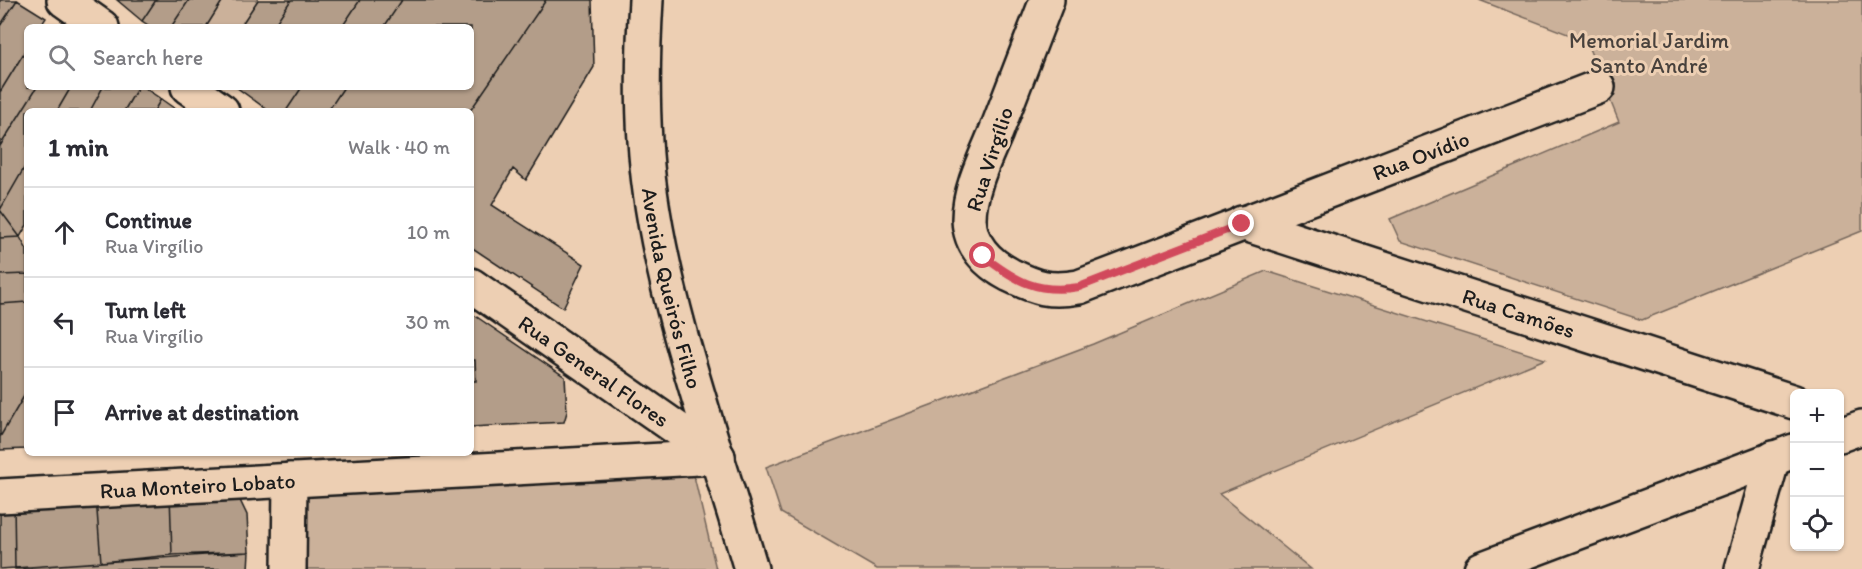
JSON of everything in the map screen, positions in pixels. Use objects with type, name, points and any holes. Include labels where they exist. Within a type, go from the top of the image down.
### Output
[{"type":"street","points":[[64,0],[98,24]]},
{"type":"street","name":"Avenida Queirós Filho","points":[[646,0],[641,82],[650,191],[671,294],[751,569]]},
{"type":"street","name":"Rua Virgílio","points":[[1047,0],[982,167],[971,205],[969,219],[973,239],[983,256],[1003,271],[1032,286],[1054,291],[1079,287],[1242,224]]},
{"type":"street","name":"Rua Ovídio","points":[[1242,224],[1598,87]]},
{"type":"street","points":[[192,90],[218,108]]},
{"type":"street","name":"Rua Camões","points":[[1242,224],[1790,401]]},
{"type":"street","name":"Rua General Flores","points":[[474,287],[718,457]]},
{"type":"street","points":[[1844,419],[1862,425]]},
{"type":"street","points":[[1844,433],[1862,425]]},
{"type":"street","points":[[1481,569],[1784,455]]},
{"type":"street","points":[[1742,569],[1784,455]]},
{"type":"street","name":"Rua Monteiro Lobato","points":[[0,496],[718,457]]},
{"type":"street","points":[[289,569],[290,480]]},
{"type":"green space","points":[[223,0],[258,0],[242,24],[208,24]]},
{"type":"green space","name":"Memorial Jardim Santo André","points":[[1479,0],[1862,0],[1862,231],[1642,320],[1400,241],[1390,219],[1619,122],[1586,41]]},
{"type":"green space","points":[[1266,271],[1545,359],[1219,494],[1311,569],[877,569],[781,513],[766,467],[1093,344]]},
{"type":"green space","points":[[690,459],[716,569],[294,569],[290,480]]},
{"type":"building","points":[[0,0],[17,0],[0,26]]},
{"type":"building","points":[[17,0],[46,18],[42,24],[24,24],[24,53],[0,92],[0,26]]},
{"type":"building","points":[[117,0],[156,0],[142,21]]},
{"type":"building","points":[[156,0],[189,0],[173,24],[146,24],[142,21]]},
{"type":"building","points":[[189,0],[223,0],[208,24],[173,24]]},
{"type":"building","points":[[258,0],[291,0],[275,24],[242,24]]},
{"type":"building","points":[[291,0],[360,0],[344,24],[275,24]]},
{"type":"building","points":[[360,0],[402,0],[386,24],[344,24]]},
{"type":"building","points":[[402,0],[546,0],[472,108],[330,108],[342,90],[474,90],[474,24],[386,24]]},
{"type":"building","points":[[546,0],[592,0],[594,67],[526,180],[513,169],[492,205],[584,264],[563,308],[474,249],[474,108],[472,108]]},
{"type":"building","points":[[24,53],[24,90],[35,90],[0,146],[0,92]]},
{"type":"building","points":[[35,90],[69,90],[59,108],[24,108],[24,168],[0,210],[0,146]]},
{"type":"building","points":[[69,90],[101,90],[92,108],[59,108]]},
{"type":"building","points":[[101,90],[136,90],[126,108],[92,108]]},
{"type":"building","points":[[136,90],[148,90],[161,99],[156,108],[126,108]]},
{"type":"building","points":[[240,90],[300,90],[288,108],[265,108]]},
{"type":"building","points":[[300,90],[342,90],[330,108],[288,108]]},
{"type":"building","points":[[161,99],[174,108],[156,108]]},
{"type":"building","points":[[24,168],[24,230],[20,237],[0,210]]},
{"type":"building","points":[[0,210],[20,237],[0,238]]},
{"type":"building","points":[[20,237],[24,244],[24,274],[0,275],[0,238]]},
{"type":"building","points":[[24,274],[24,302],[0,304],[0,275]]},
{"type":"building","points":[[24,302],[24,396],[0,437],[0,304]]},
{"type":"building","points":[[474,315],[565,377],[567,412],[564,422],[474,427]]},
{"type":"building","points":[[474,360],[475,360],[476,381],[474,381]]},
{"type":"building","points":[[24,396],[24,449],[0,450],[0,437]]},
{"type":"building","points":[[236,492],[247,515],[249,552],[172,555],[170,494]]},
{"type":"building","points":[[170,494],[172,555],[101,562],[96,498]]},
{"type":"building","points":[[96,498],[101,562],[15,568],[14,503]]},
{"type":"building","points":[[14,503],[15,568],[0,569],[0,504]]},
{"type":"building","points":[[249,552],[248,569],[15,569],[15,568]]},
{"type":"route","points":[[983,256],[1003,271],[1032,286],[1054,291],[1079,287],[1242,224]]}]
